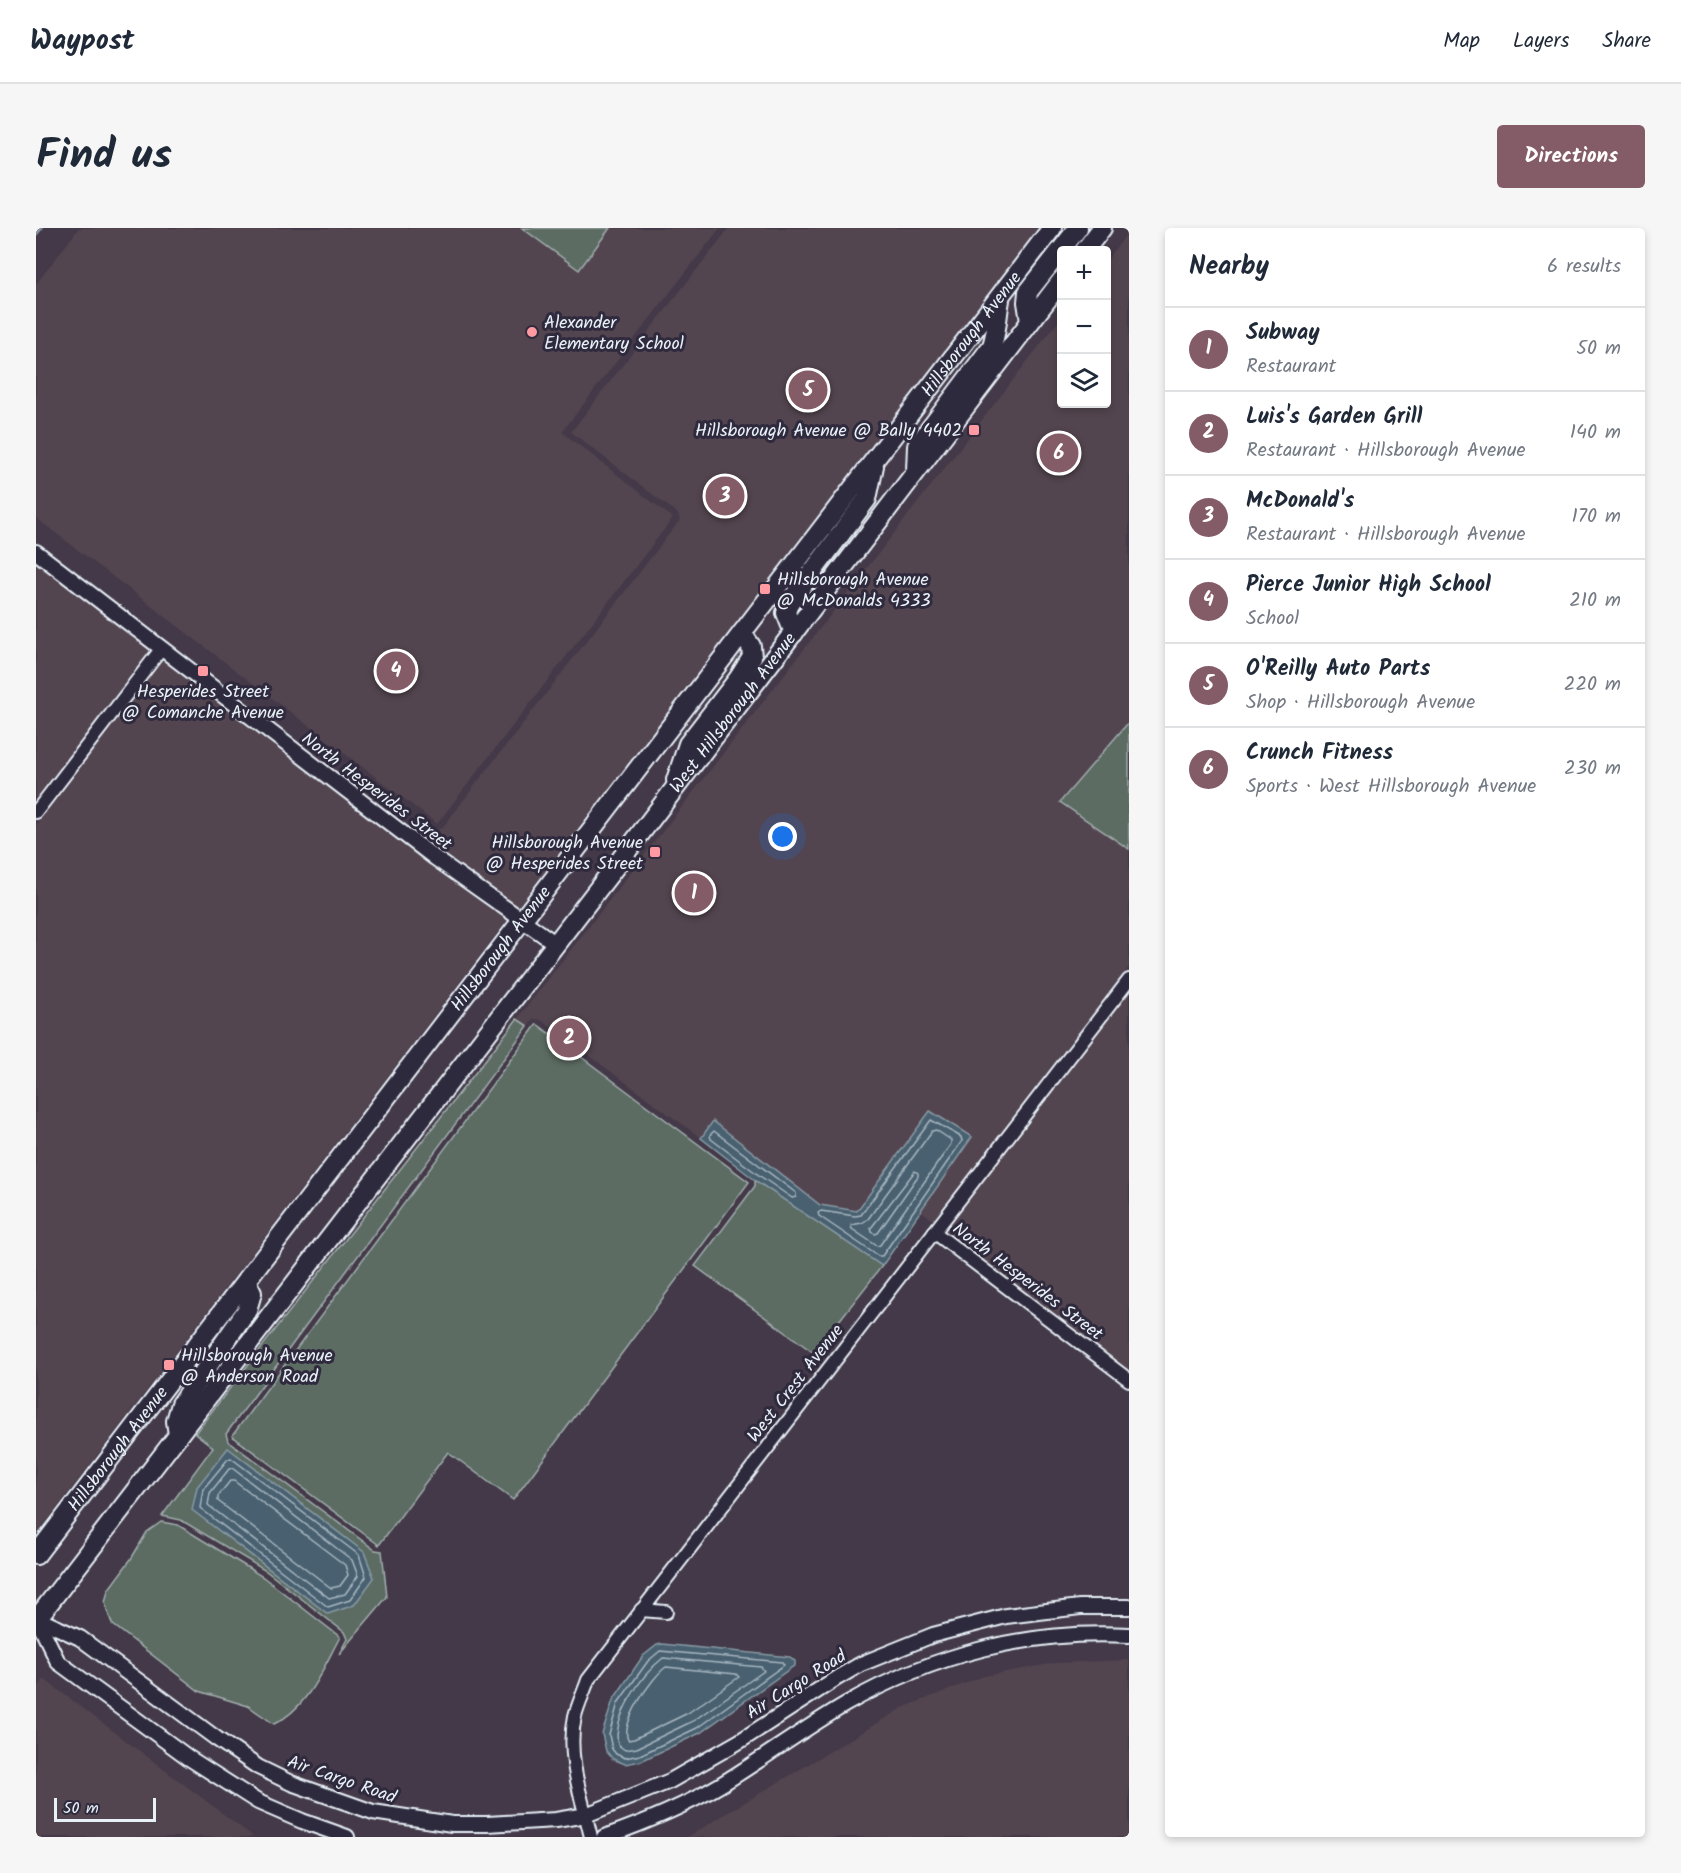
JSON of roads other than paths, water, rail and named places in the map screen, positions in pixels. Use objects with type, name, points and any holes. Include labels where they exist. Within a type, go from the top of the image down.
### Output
[{"type":"main road","name":"Hillsborough Avenue","points":[[36,1555],[1052,228]]},
{"type":"main road","points":[[1030,321],[1028,292],[1078,228]]},
{"type":"main road","points":[[1088,246],[1102,228]]},
{"type":"main road","name":"West Hillsborough Avenue","points":[[556,944],[1057,286]]},
{"type":"main road","points":[[916,470],[917,446],[992,345],[997,333],[996,322],[1001,295]]},
{"type":"main road","points":[[794,633],[786,613],[789,603],[867,499],[876,459]]},
{"type":"main road","points":[[673,790],[688,744],[752,657],[752,646],[742,633]]},
{"type":"main road","points":[[36,1619],[556,944]]},
{"type":"main road","points":[[178,1436],[176,1421],[181,1404],[247,1310],[252,1293],[246,1281]]},
{"type":"street","name":"North Hesperides Street","points":[[36,552],[435,858],[556,944]]},
{"type":"street","points":[[36,812],[162,648]]},
{"type":"street","name":"West Crest Avenue","points":[[591,1837],[573,1761],[572,1743],[575,1716],[588,1680],[1129,980]]},
{"type":"street","name":"North Hesperides Street","points":[[934,1232],[1129,1380]]},
{"type":"street","name":"Air Cargo Road","points":[[36,1619],[80,1638],[258,1767],[291,1783],[373,1812],[452,1824],[556,1820],[586,1815],[630,1798],[692,1770],[837,1678],[908,1644],[957,1627],[1006,1616],[1080,1607],[1129,1607]]},
{"type":"street","points":[[641,1610],[666,1612]]},
{"type":"street","points":[[36,1619],[58,1662],[189,1758],[258,1802],[347,1837]]},
{"type":"street","points":[[604,1837],[688,1803],[721,1785],[840,1708],[916,1671],[966,1653],[1011,1642],[1086,1634],[1129,1635]]},
{"type":"water","points":[[930,1111],[972,1137],[882,1266],[755,1180],[701,1138],[713,1121],[820,1205],[857,1211]]},
{"type":"water","points":[[228,1448],[364,1552],[374,1578],[354,1605],[328,1614],[192,1510],[197,1487]]},
{"type":"water","points":[[657,1645],[790,1657],[795,1661],[795,1665],[700,1733],[641,1761],[625,1764],[613,1759],[606,1751],[602,1734],[613,1700],[643,1656]]},
{"type":"waterway","points":[[36,234],[41,228]]},
{"type":"place","name":"Alexander Elementary School","points":[[532,332]]},
{"type":"place","name":"O'Reilly Auto Parts","points":[[808,390]]},
{"type":"place","name":"Hillsborough Avenue @ Bally 4402","points":[[974,430]]},
{"type":"place","name":"Crunch Fitness","points":[[1059,453]]},
{"type":"place","name":"McDonald's","points":[[725,496]]},
{"type":"place","name":"Hillsborough Avenue @ McDonalds 4333","points":[[765,589]]},
{"type":"place","name":"Hesperides Street @ Comanche Avenue","points":[[203,671]]},
{"type":"place","name":"Pierce Junior High School","points":[[396,671]]},
{"type":"place","name":"Hillsborough Avenue @ Hesperides Street","points":[[655,852]]},
{"type":"place","name":"Subway","points":[[694,893]]},
{"type":"place","name":"Luis's Garden Grill","points":[[569,1038]]},
{"type":"place","name":"Hillsborough Avenue @ Anderson Road","points":[[169,1365]]}]
